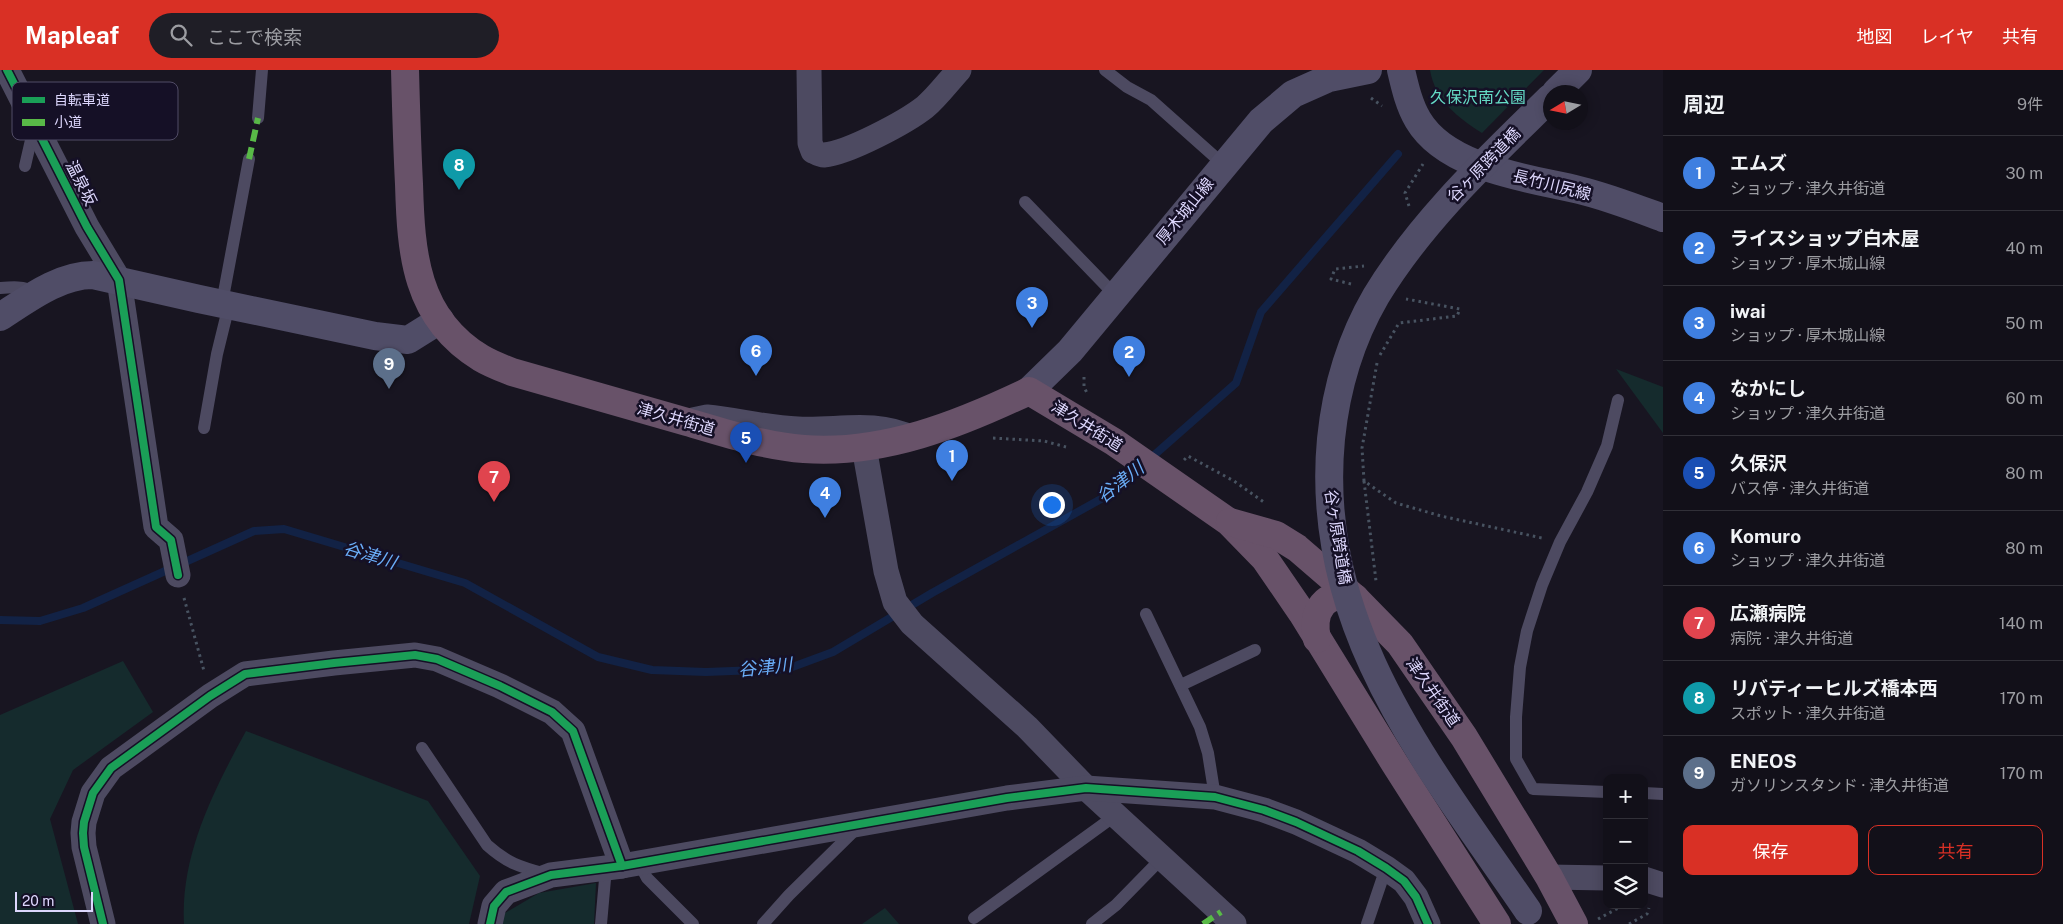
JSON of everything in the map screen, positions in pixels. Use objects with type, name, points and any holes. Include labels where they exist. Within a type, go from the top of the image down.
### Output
[{"type":"highway","name":"津久井街道","points":[[405,70],[410,211],[414,263],[426,298],[440,320],[461,343],[481,358],[512,372],[755,441],[805,449],[864,447],[912,438],[986,411],[1029,391],[1114,442],[1229,522],[1264,559],[1276,574],[1497,924]]},
{"type":"highway","name":"津久井街道","points":[[1229,522],[1276,535],[1366,592],[1464,737],[1549,877],[1584,922]]},
{"type":"highway","points":[[1317,639],[1314,627],[1317,615],[1324,602],[1333,596],[1366,592]]},
{"type":"main road","name":"厚木城山線","points":[[1029,391],[1070,351],[1261,121],[1293,94],[1329,78],[1368,70]]},
{"type":"main road","name":"長竹川尻線","points":[[1401,70],[1409,102],[1419,122],[1434,138],[1460,157],[1492,170],[1582,191],[1663,218]]},
{"type":"main road","points":[[1563,85],[1578,70]]},
{"type":"main road","name":"谷ヶ原跨道橋","points":[[1532,918],[1416,746],[1368,656],[1351,613],[1339,562],[1331,518],[1328,470],[1333,421],[1342,377],[1357,334],[1376,297],[1407,250],[1467,180],[1543,105]]},
{"type":"main road","points":[[0,317],[37,294],[78,275],[106,276],[375,336],[408,340],[440,320]]},
{"type":"street","name":"温泉坂","points":[[7,70],[13,82]]},
{"type":"street","points":[[809,70],[810,143],[813,151],[821,155],[863,142],[908,118],[926,106],[959,70]]},
{"type":"street","name":"温泉坂","points":[[43,140],[87,227],[119,280]]},
{"type":"street","points":[[119,280],[156,527],[171,540],[178,575]]},
{"type":"street","points":[[686,422],[706,417],[799,430],[870,427],[902,433],[912,438]]},
{"type":"street","points":[[864,447],[886,571],[895,602],[912,624],[1027,727],[1086,788],[1234,924]]},
{"type":"street","points":[[103,924],[84,847],[84,822],[93,794],[111,768],[210,696],[245,674],[415,655],[446,663],[500,686],[552,712],[573,731],[622,866]]},
{"type":"street","points":[[490,924],[494,906],[506,892],[551,875],[622,866],[1007,798],[1086,788],[1215,797],[1264,810],[1296,822],[1358,851],[1404,881],[1416,897],[1428,924]]},
{"type":"street","points":[[1549,877],[1603,878]]},
{"type":"street","points":[[1648,880],[1663,884]]},
{"type":"lane","points":[[258,118],[262,70]]},
{"type":"lane","points":[[1105,70],[1127,88],[1151,100],[1224,164]]},
{"type":"lane","points":[[25,166],[30,140]]},
{"type":"lane","points":[[204,428],[218,354],[249,159]]},
{"type":"lane","points":[[1025,202],[1116,296]]},
{"type":"lane","points":[[0,288],[20,287],[29,289],[37,294]]},
{"type":"lane","points":[[1603,792],[1533,789],[1516,759],[1516,717],[1520,667],[1527,630],[1542,585],[1560,542],[1587,492],[1607,446],[1618,400]]},
{"type":"lane","points":[[1146,614],[1200,727],[1208,753],[1215,797]]},
{"type":"lane","points":[[1181,685],[1255,650]]},
{"type":"lane","points":[[422,748],[487,845],[501,857],[516,866],[551,875]]},
{"type":"lane","points":[[1648,793],[1663,794]]},
{"type":"lane","points":[[974,918],[1116,815]]},
{"type":"lane","points":[[763,924],[789,895],[862,824]]},
{"type":"lane","points":[[1092,924],[1116,905],[1162,858]]},
{"type":"lane","points":[[601,924],[622,866],[647,878],[693,924]]},
{"type":"lane","points":[[1367,924],[1386,868]]},
{"type":"path","points":[[1412,210],[1407,203],[1405,193],[1421,168]]},
{"type":"path","points":[[1357,286],[1331,279],[1335,268],[1373,265]]},
{"type":"path","points":[[1366,592],[1370,532],[1362,448],[1366,414],[1378,359],[1399,323],[1457,316],[1460,309],[1400,297]]},
{"type":"path","points":[[1087,372],[1083,378],[1088,395]]},
{"type":"path","points":[[1364,481],[1396,502],[1405,505],[1441,516],[1560,542]]},
{"type":"path","points":[[1363,533],[1370,532]]},
{"type":"path","points":[[178,575],[210,696]]},
{"type":"path","points":[[1584,922],[1615,909]]},
{"type":"path","points":[[1629,924],[1646,914]]},
{"type":"green space","name":"久保沢南公園","points":[[1430,70],[1544,70],[1482,133],[1464,121],[1442,99]]},
{"type":"green space","points":[[1616,369],[1663,387],[1663,433]]},
{"type":"green space","points":[[123,661],[153,712],[73,770],[50,819],[78,924],[0,924],[0,715]]},
{"type":"green space","points":[[246,731],[428,801],[480,876],[469,924],[184,924],[184,898],[193,848],[211,800]]},
{"type":"green space","points":[[596,883],[594,924],[498,924],[500,916],[539,893]]},
{"type":"green space","points":[[885,908],[899,924],[862,924]]},
{"type":"waterway","name":"谷津川","points":[[0,620],[40,621],[83,608],[254,531],[284,529],[465,583],[598,657],[652,670],[706,672],[787,669],[833,652],[932,593],[1110,494],[1236,383],[1261,312],[1398,154]]},
{"type":"marked path","points":[[249,159],[258,118]]},
{"type":"marked path","points":[[1203,924],[1221,912]]},
{"type":"cycle path","points":[[7,70],[13,82]]},
{"type":"cycle path","points":[[43,140],[87,227],[119,280],[156,527],[171,540],[178,575]]},
{"type":"cycle path","points":[[103,924],[84,847],[83,833],[84,822],[93,793],[111,768],[210,696],[245,674],[334,663],[415,655],[437,659],[500,686],[552,712],[573,731],[622,866]]},
{"type":"cycle path","points":[[490,924],[494,906],[506,892],[551,875],[622,866],[1007,798],[1086,788],[1215,797],[1264,810],[1296,822],[1358,851],[1404,881],[1416,897],[1428,924]]},
{"type":"place","name":"リバティーヒルズ橋本西","points":[[459,190]]},
{"type":"place","name":"iwai","points":[[1032,328]]},
{"type":"place","name":"Komuro","points":[[756,376]]},
{"type":"place","name":"ライスショップ白木屋","points":[[1129,377]]},
{"type":"place","name":"ENEOS","points":[[389,389]]},
{"type":"place","name":"久保沢","points":[[746,463]]},
{"type":"place","name":"エムズ","points":[[952,481]]},
{"type":"place","name":"広瀬病院","points":[[494,502]]},
{"type":"place","name":"なかにし","points":[[825,518]]}]
